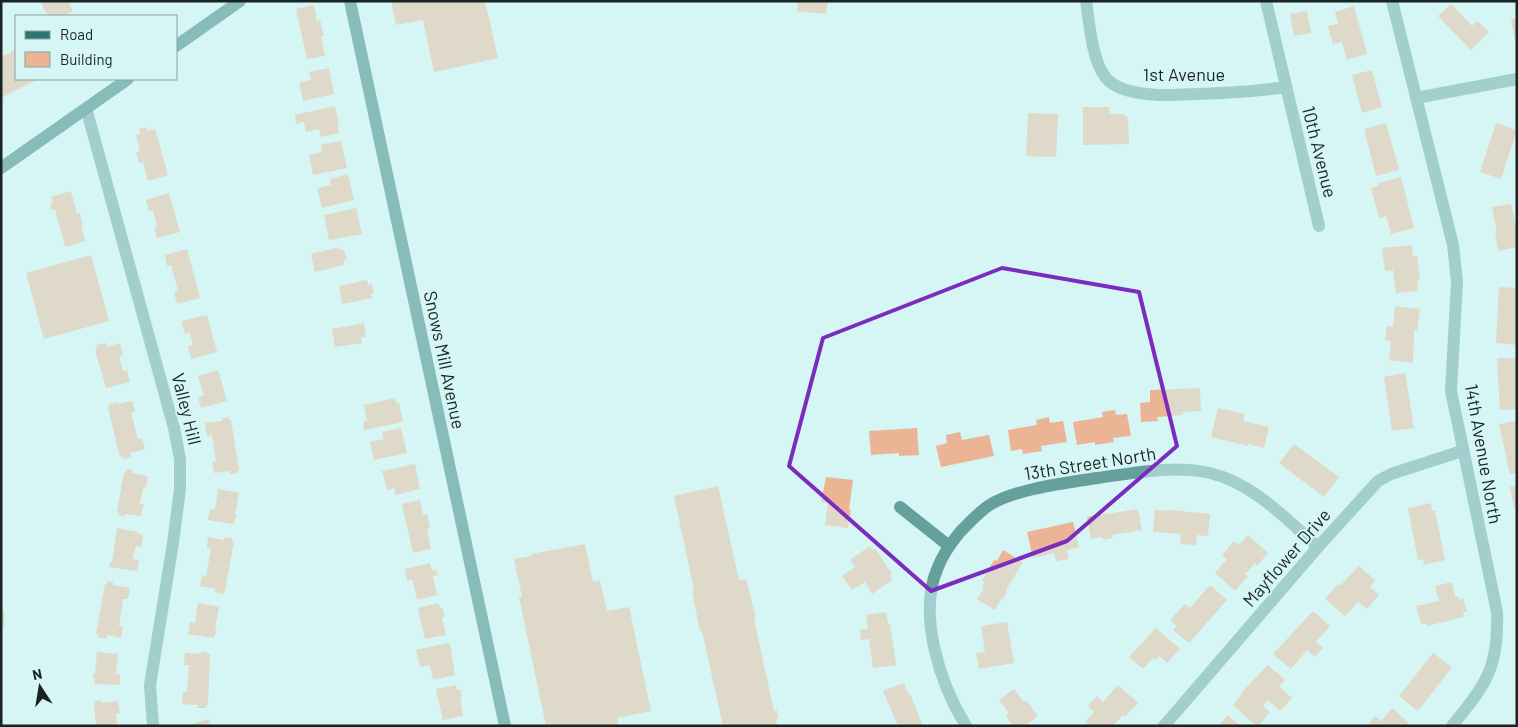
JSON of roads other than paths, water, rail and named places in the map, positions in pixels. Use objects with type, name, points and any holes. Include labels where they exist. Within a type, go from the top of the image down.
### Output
[{"type":"main road","points":[[178,45],[240,1]]},
{"type":"main road","name":"Snows Mill Avenue","points":[[350,1],[505,726]]},
{"type":"main road","points":[[1,168],[127,80]]},
{"type":"street","name":"1st Avenue","points":[[1086,1],[1096,56],[1104,75],[1112,83],[1124,90],[1144,94],[1169,95],[1258,92],[1285,87]]},
{"type":"street","name":"10th Avenue","points":[[1266,1],[1319,226]]},
{"type":"street","name":"14th Avenue North","points":[[1392,1],[1453,246],[1457,282],[1450,391],[1497,612],[1498,638],[1487,680],[1452,726]]},
{"type":"street","points":[[1416,98],[1517,79]]},
{"type":"street","name":"Valley Hill","points":[[86,108],[132,282],[174,428],[180,459],[180,489],[173,543],[150,685],[153,726]]},
{"type":"street","name":"Mayflower Drive","points":[[1164,726],[1318,547],[1378,481],[1391,474],[1462,451]]},
{"type":"street","name":"13th Street North","points":[[966,726],[949,693],[937,661],[930,629],[930,595],[937,568],[949,546],[972,518],[988,506],[1009,496],[1068,483],[1157,469],[1184,470],[1210,474],[1234,482],[1254,493],[1318,547]]},
{"type":"street","points":[[900,507],[949,546]]}]
